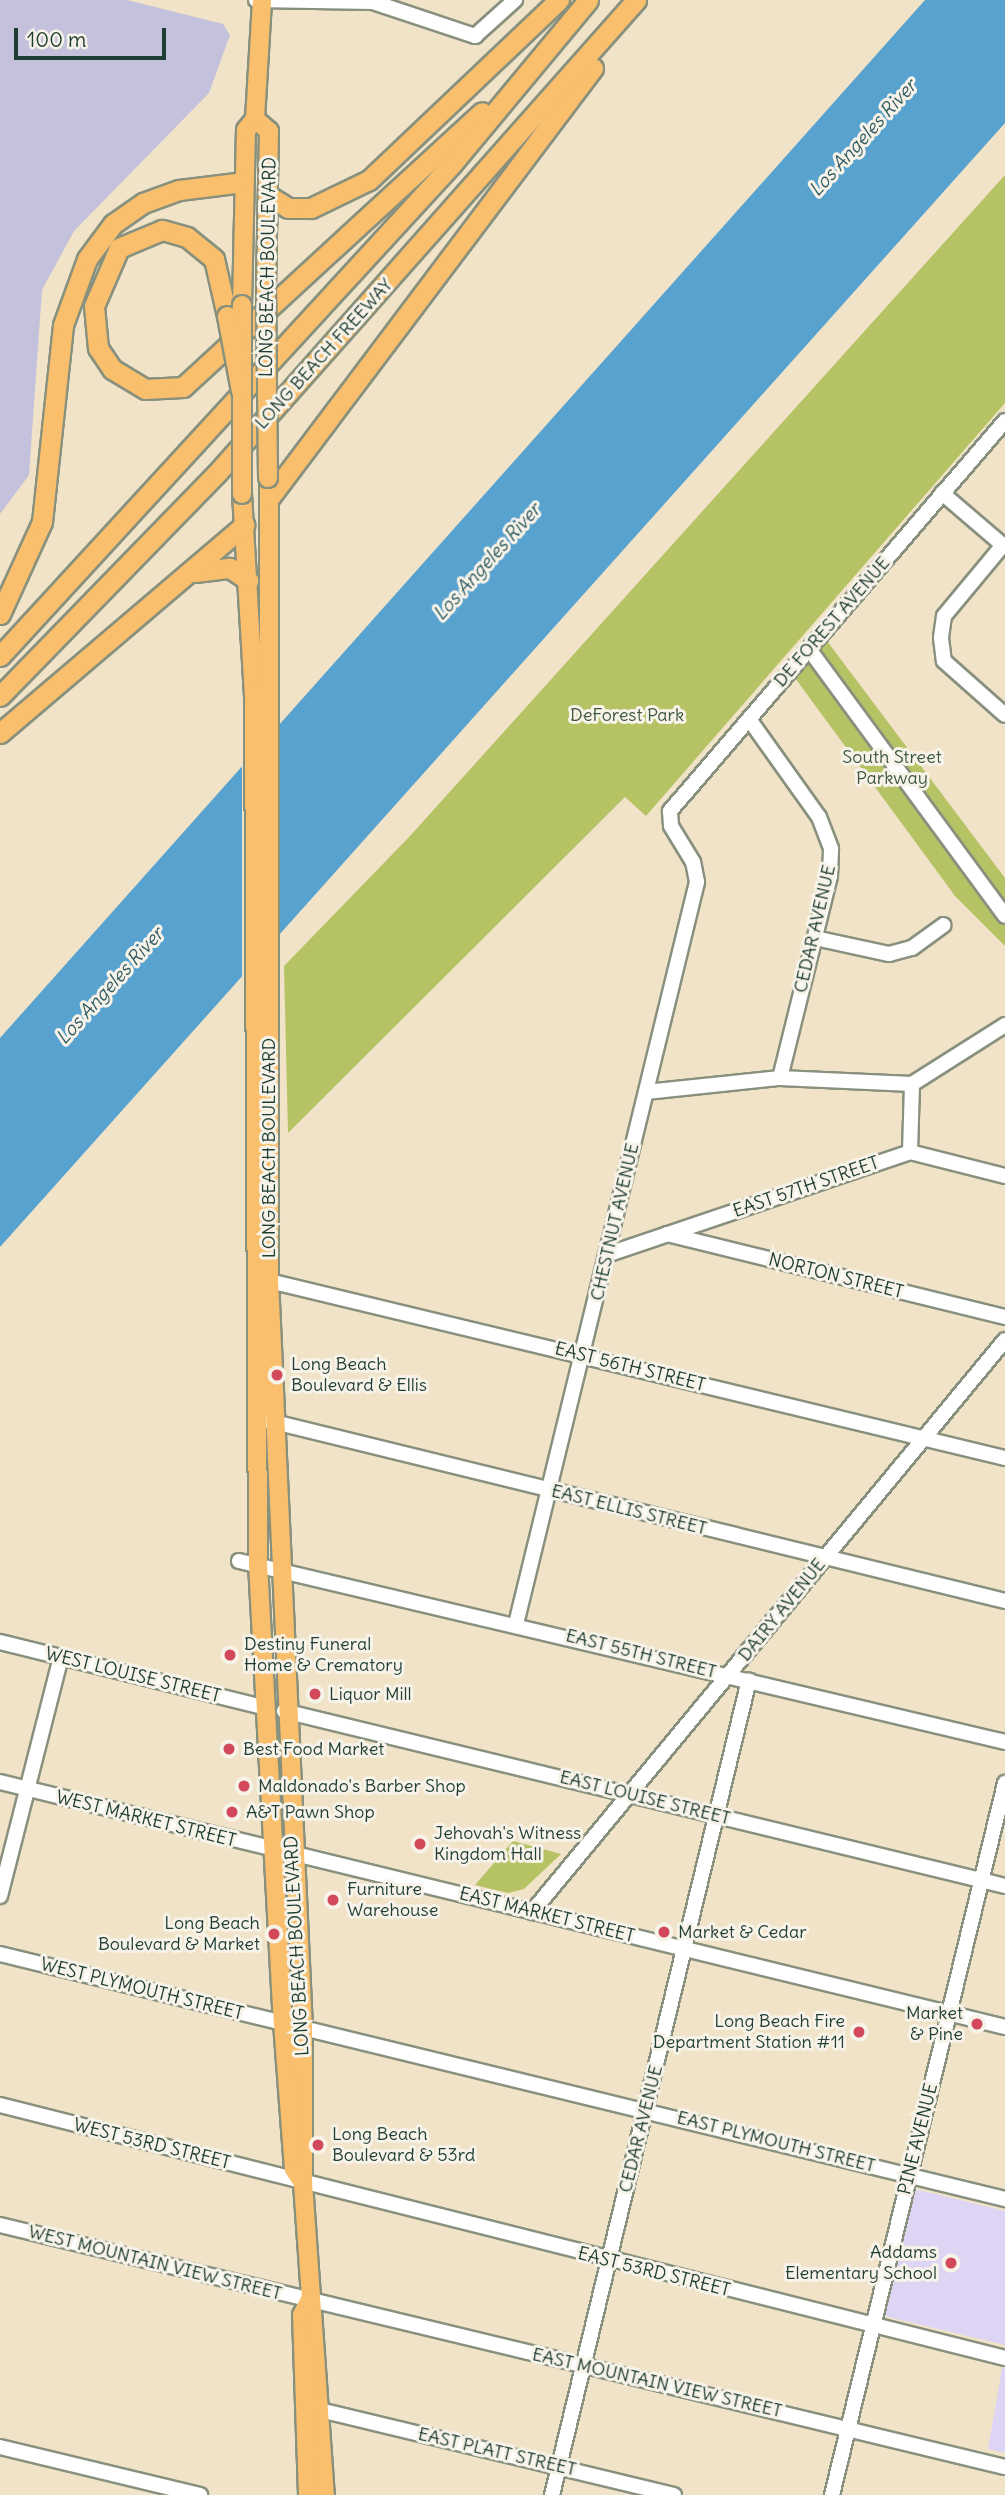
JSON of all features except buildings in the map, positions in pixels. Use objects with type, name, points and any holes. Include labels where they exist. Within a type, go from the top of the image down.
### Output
[{"type":"highway","points":[[269,196],[288,208],[311,208],[369,180],[559,0]]},
{"type":"highway","name":"LONG BEACH FREEWAY","points":[[0,656],[190,453],[542,57],[588,0]]},
{"type":"highway","name":"LONG BEACH FREEWAY","points":[[0,696],[216,473],[636,0]]},
{"type":"highway","points":[[269,488],[643,0]]},
{"type":"highway","points":[[241,391],[234,310],[214,259],[187,237],[162,230],[119,248],[94,306],[98,348],[122,378],[160,391],[193,382],[542,57]]},
{"type":"highway","points":[[0,614],[42,522],[63,325],[87,259],[113,224],[143,203],[179,190],[243,182]]},
{"type":"highway","points":[[0,733],[244,525]]},
{"type":"highway","points":[[187,575],[214,565],[248,580]]},
{"type":"main road","name":"LONG BEACH BOULEVARD","points":[[234,310],[246,130],[255,119],[262,0]]},
{"type":"main road","name":"LONG BEACH BOULEVARD","points":[[255,119],[269,131],[269,196],[262,290],[269,488],[261,696],[262,1279],[254,1417],[258,1564],[275,1709],[283,1853],[283,2023],[294,2169],[303,2183]]},
{"type":"main road","points":[[243,182],[259,196],[262,290]]},
{"type":"main road","name":"LONG BEACH BOULEVARD","points":[[241,391],[244,525],[261,696]]},
{"type":"main road","points":[[244,525],[269,488]]},
{"type":"main road","name":"LONG BEACH BOULEVARD","points":[[262,1279],[274,1422],[278,1566],[275,1709]]},
{"type":"main road","name":"LONG BEACH BOULEVARD","points":[[283,1853],[303,2028],[303,2183],[309,2301],[316,2315],[325,2495]]},
{"type":"main road","name":"LONG BEACH BOULEVARD","points":[[308,2495],[302,2315],[309,2301]]},
{"type":"street","points":[[256,0],[373,2],[475,36],[515,0]]},
{"type":"street","name":"DE FOREST AVENUE","points":[[671,826],[670,811],[1005,421]]},
{"type":"street","points":[[942,493],[1004,546],[944,616],[941,638],[944,661],[1005,715]]},
{"type":"street","points":[[809,649],[1005,916]]},
{"type":"street","name":"CEDAR AVENUE","points":[[749,719],[829,838],[830,876],[780,1078]]},
{"type":"street","name":"CHESTNUT AVENUE","points":[[516,1623],[609,1254],[697,882],[671,826]]},
{"type":"street","points":[[815,938],[890,954],[912,948],[944,925]]},
{"type":"street","points":[[646,1092],[780,1078],[912,1084],[1005,1025]]},
{"type":"street","points":[[912,1084],[910,1152],[1005,1175]]},
{"type":"street","name":"EAST 57TH STREET","points":[[609,1254],[910,1152]]},
{"type":"street","name":"NORTON STREET","points":[[667,1234],[1005,1317]]},
{"type":"street","name":"EAST 56TH STREET","points":[[262,1279],[1005,1458]]},
{"type":"street","name":"DAIRY AVENUE","points":[[531,1912],[1005,1340]]},
{"type":"street","name":"EAST ELLIS STREET","points":[[254,1417],[1005,1601]]},
{"type":"street","name":"EAST 55TH STREET","points":[[239,1562],[278,1566],[1005,1742]]},
{"type":"street","name":"WEST LOUISE STREET","points":[[0,1642],[275,1709]]},
{"type":"street","points":[[0,1896],[61,1657]]},
{"type":"street","name":"CEDAR AVENUE","points":[[552,2495],[749,1681]]},
{"type":"street","name":"EAST LOUISE STREET","points":[[275,1709],[1005,1886]]},
{"type":"street","name":"WEST MARKET STREET","points":[[0,1782],[283,1853]]},
{"type":"street","name":"PINE AVENUE","points":[[832,2495],[1005,1783]]},
{"type":"street","name":"EAST MARKET STREET","points":[[283,1853],[1005,2027]]},
{"type":"street","name":"WEST PLYMOUTH STREET","points":[[0,1954],[283,2023]]},
{"type":"street","name":"EAST PLYMOUTH STREET","points":[[303,2028],[1005,2199]]},
{"type":"street","name":"WEST 53RD STREET","points":[[0,2105],[303,2183]]},
{"type":"street","name":"EAST 53RD STREET","points":[[303,2183],[1005,2358]]},
{"type":"street","name":"WEST MOUNTAIN VIEW STREET","points":[[0,2225],[309,2301]]},
{"type":"street","name":"EAST MOUNTAIN VIEW STREET","points":[[309,2301],[1005,2467]]},
{"type":"street","name":"EAST PLATT STREET","points":[[320,2410],[674,2495]]},
{"type":"street","points":[[0,2447],[200,2495]]},
{"type":"shaded area","points":[[0,0],[127,0],[223,24],[230,35],[209,93],[74,231],[42,290],[29,475],[0,514]]},
{"type":"shaded area","name":"Addams Elementary School","points":[[915,2189],[1005,2211],[1005,2345],[884,2316]]},
{"type":"shaded area","points":[[1005,2351],[1005,2453],[988,2449]]},
{"type":"green space","name":"DeForest Park","points":[[1005,175],[1005,403],[646,816],[625,797],[288,1133],[284,966],[410,836]]},
{"type":"green space","name":"South Street Parkway","points":[[827,641],[1005,878],[1005,946],[955,896],[795,678]]},
{"type":"green space","points":[[513,1841],[561,1854],[524,1889],[508,1893],[475,1885]]},
{"type":"water","name":"Los Angeles River","points":[[925,0],[1005,0],[1005,123],[0,1247],[0,1038]]},
{"type":"pier","points":[[280,719],[280,937],[242,979],[242,761]]},
{"type":"place","name":"Long Beach Boulevard & Ellis","points":[[277,1375]]},
{"type":"place","name":"Destiny Funeral Home & Crematory","points":[[230,1655]]},
{"type":"place","name":"Liquor Mill","points":[[315,1694]]},
{"type":"place","name":"Best Food Market","points":[[229,1749]]},
{"type":"place","name":"Maldonado's Barber Shop","points":[[244,1786]]},
{"type":"place","name":"A&T Pawn Shop","points":[[232,1812]]},
{"type":"place","name":"Jehovah's Witness Kingdom Hall","points":[[420,1844]]},
{"type":"place","name":"Furniture Warehouse","points":[[333,1900]]},
{"type":"place","name":"Market & Cedar","points":[[664,1932]]},
{"type":"place","name":"Long Beach Boulevard & Market","points":[[274,1934]]},
{"type":"place","name":"Market & Pine","points":[[977,2024]]},
{"type":"place","name":"Long Beach Fire Department Station #11","points":[[859,2032]]},
{"type":"place","name":"Long Beach Boulevard & 53rd","points":[[318,2145]]},
{"type":"place","name":"Addams Elementary School","points":[[951,2263]]}]
